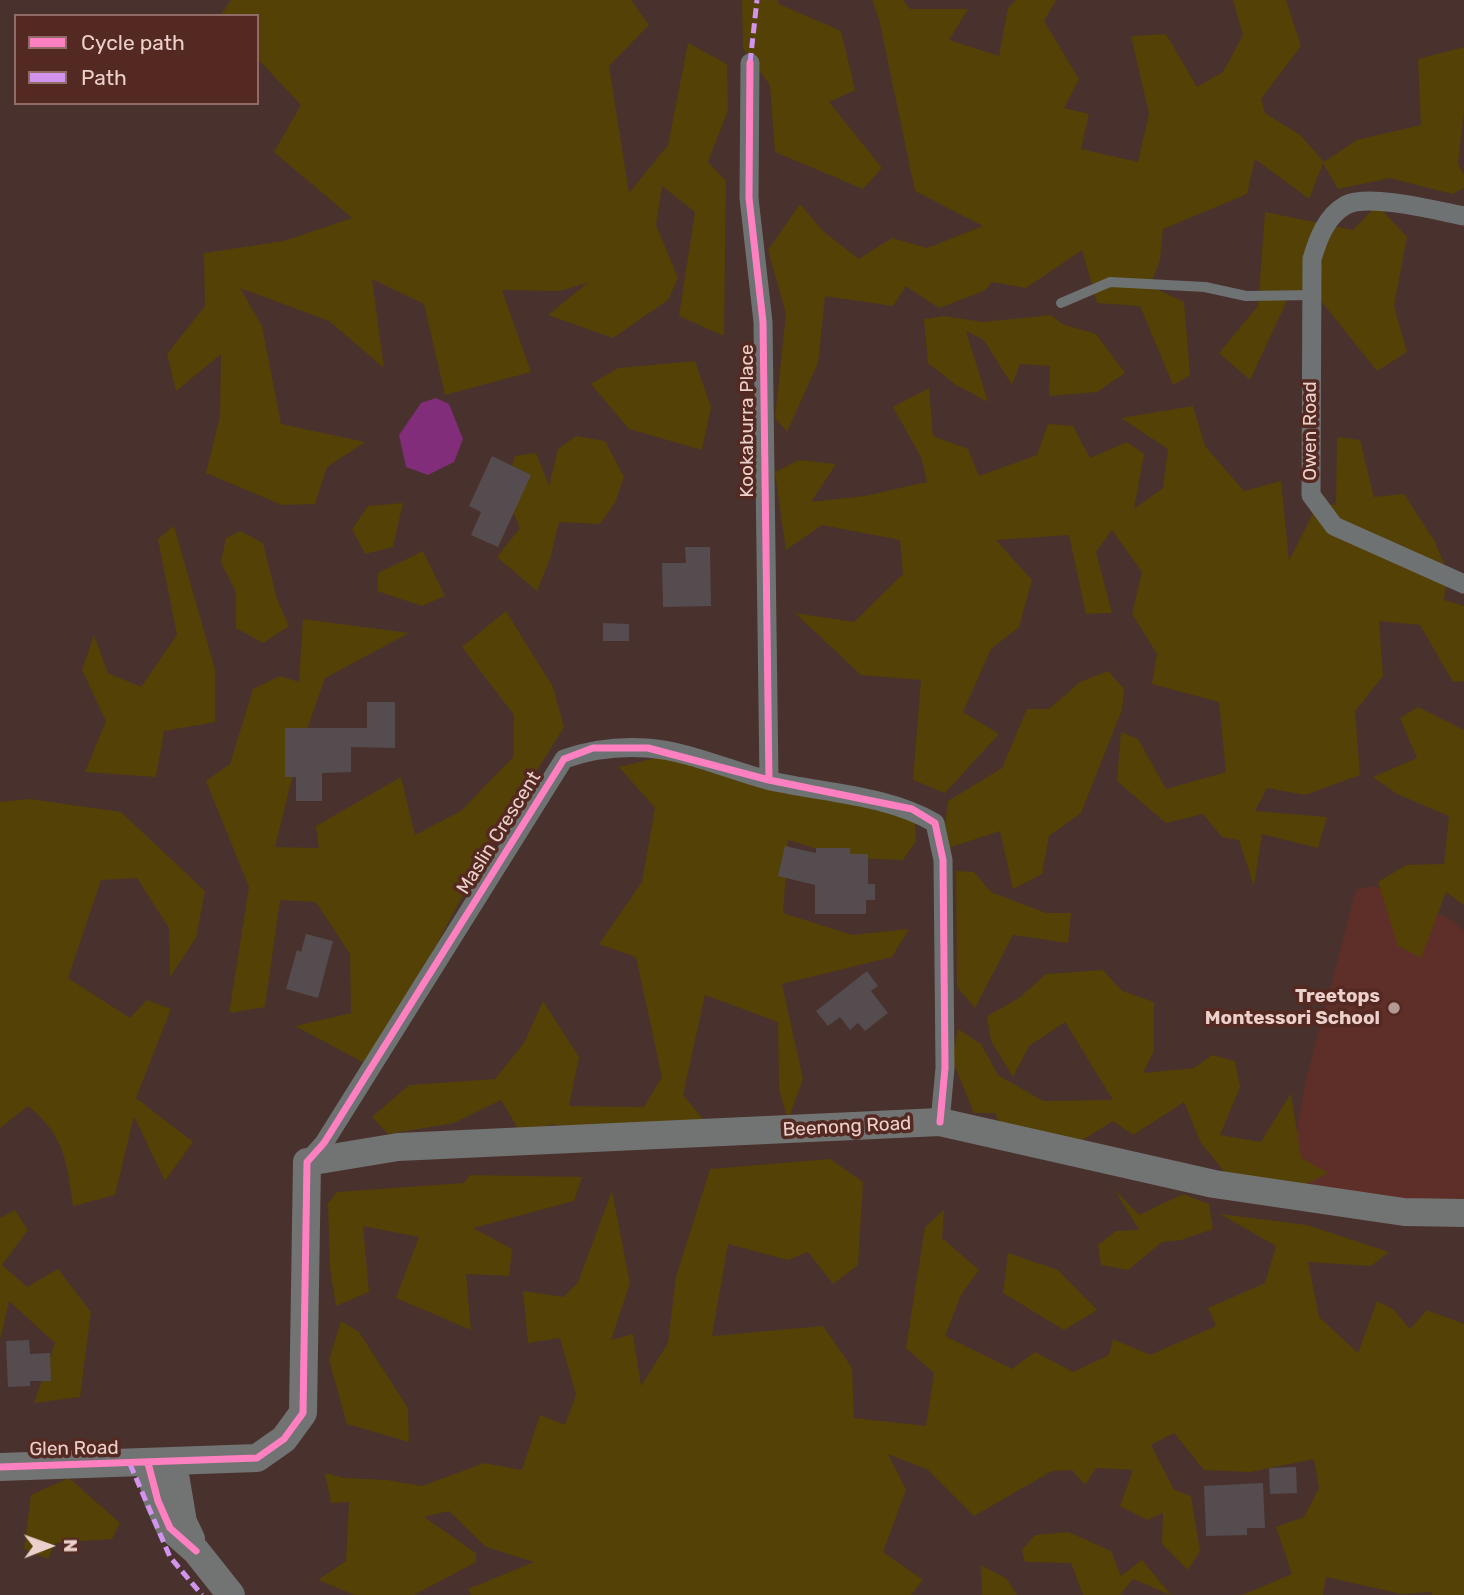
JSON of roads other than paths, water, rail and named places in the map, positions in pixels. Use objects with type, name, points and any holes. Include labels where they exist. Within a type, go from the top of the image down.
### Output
[{"type":"street","name":"Kookaburra Place","points":[[750,63],[749,198],[763,322],[769,780]]},
{"type":"street","name":"Owen Road","points":[[1464,216],[1384,201],[1347,204],[1321,230],[1312,258],[1311,495],[1334,526],[1464,584]]},
{"type":"street","name":"Maslin Crescent","points":[[307,1163],[331,1132],[564,759],[593,748],[648,748],[769,780],[912,809],[935,823],[943,860],[945,1069],[940,1122]]},
{"type":"street","name":"Beenong Road","points":[[307,1163],[398,1147],[940,1122],[1214,1184],[1404,1212],[1464,1213]]},
{"type":"street","points":[[232,1595],[196,1551],[161,1463],[257,1458],[284,1439],[303,1413],[307,1163]]},
{"type":"street","name":"Glen Road","points":[[0,1466],[161,1463]]},
{"type":"lane","points":[[1061,303],[1110,282],[1205,287],[1246,296],[1312,295]]},
{"type":"place","name":"Treetops Montessori School","points":[[1394,1008]]}]
